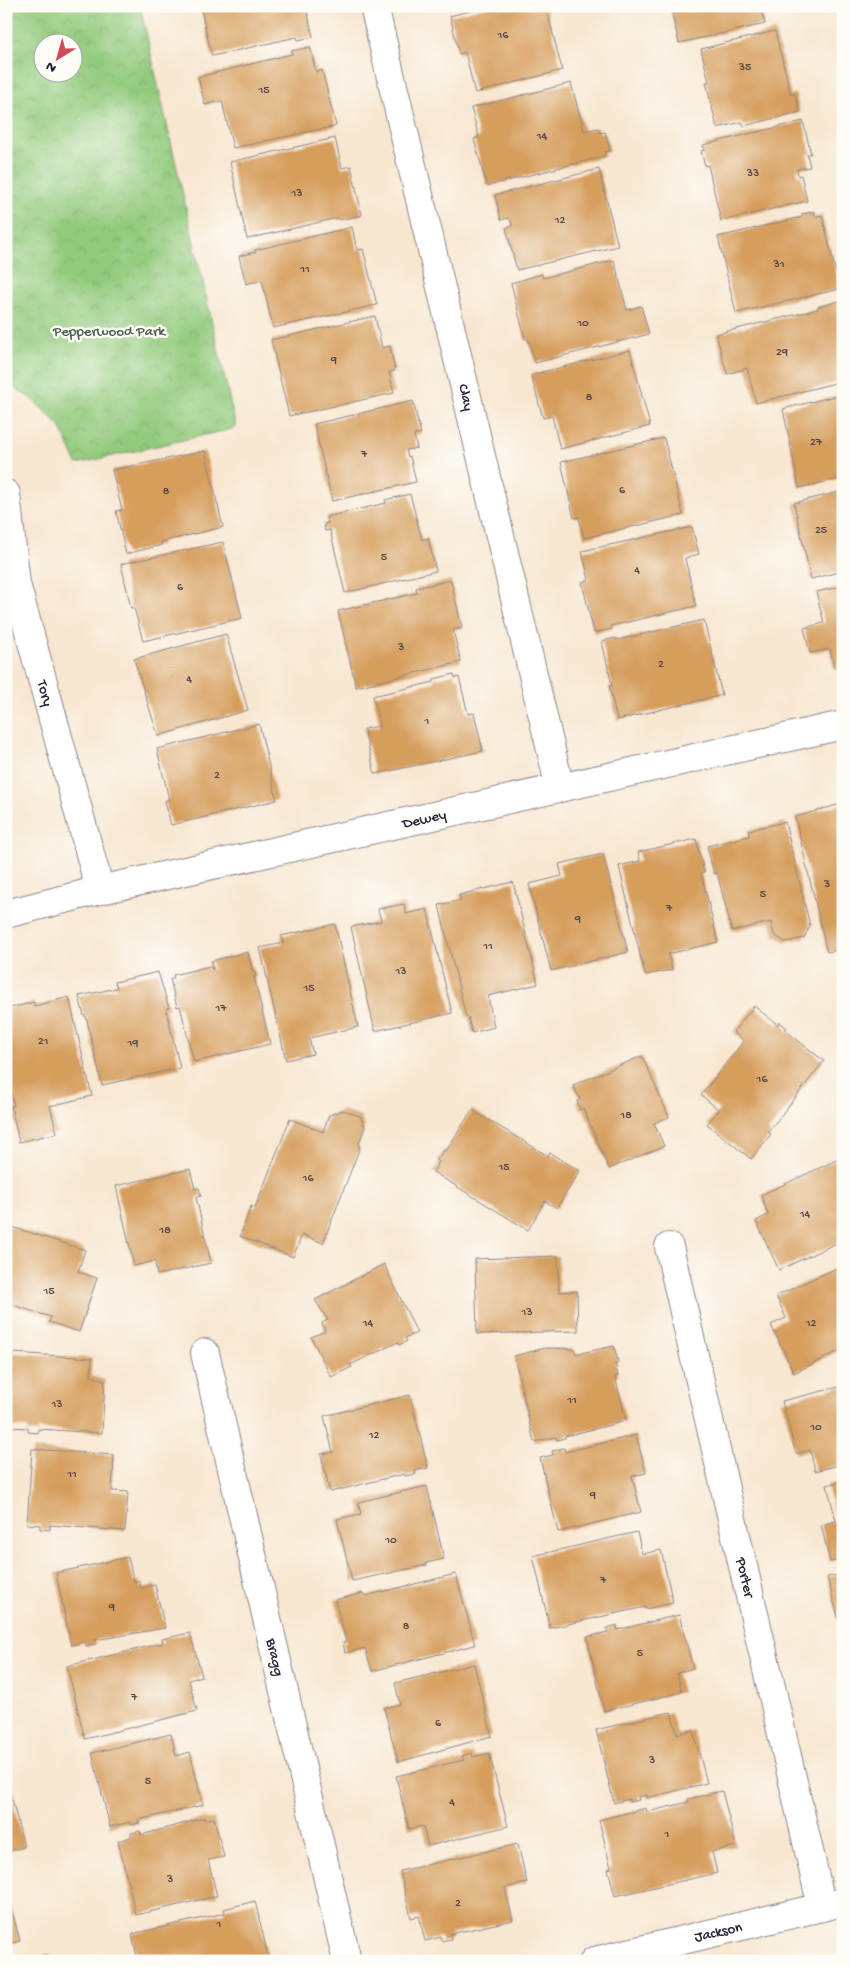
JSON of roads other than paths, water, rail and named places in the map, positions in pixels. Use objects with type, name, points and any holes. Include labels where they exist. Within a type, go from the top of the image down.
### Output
[{"type":"street","name":"Clay","points":[[374,6],[560,788]]},
{"type":"street","name":"Tory","points":[[6,494],[16,584],[100,890]]},
{"type":"street","name":"Dewey","points":[[6,914],[100,890],[843,725]]},
{"type":"street","name":"Porter","points":[[669,1247],[833,1904]]},
{"type":"street","name":"Bragg","points":[[205,1353],[347,1961]]},
{"type":"street","name":"Jackson","points":[[594,1961],[833,1904]]},
{"type":"park label","name":"Pepperwood Park","points":[[109,330]]}]
